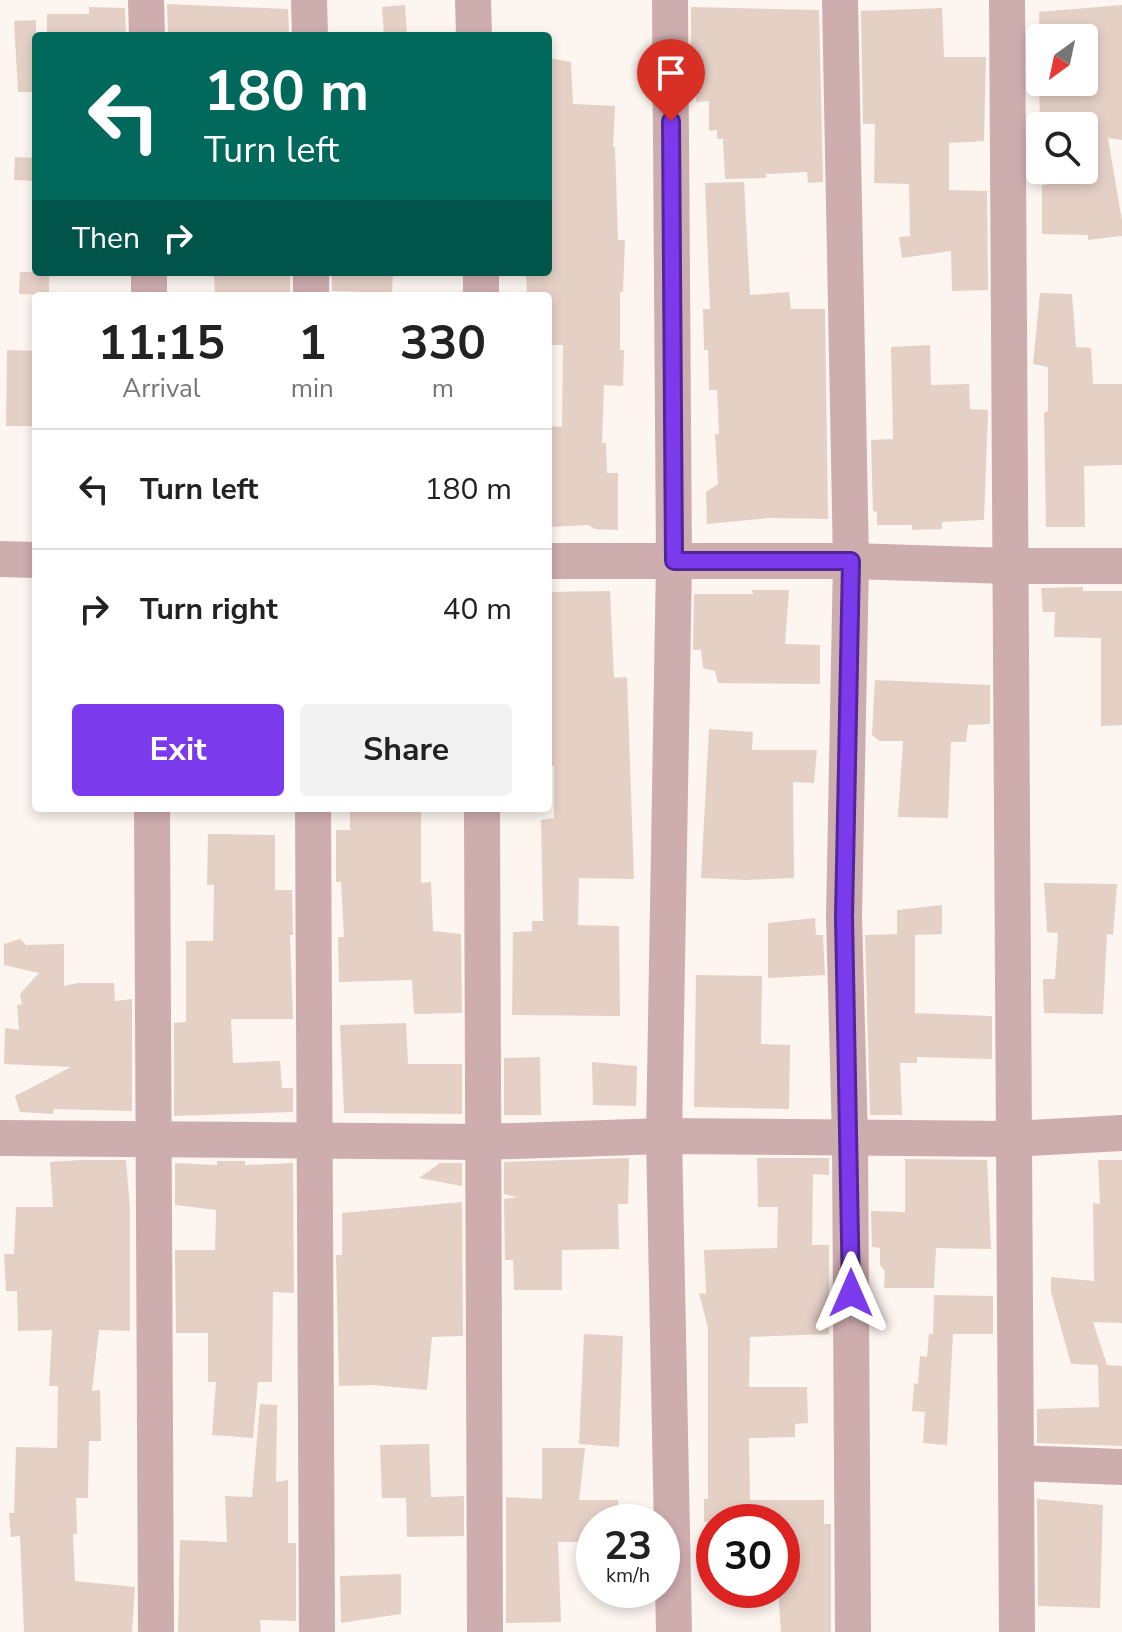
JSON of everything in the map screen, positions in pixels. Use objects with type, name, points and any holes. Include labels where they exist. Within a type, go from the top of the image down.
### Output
[{"type":"street","points":[[146,0],[147,32]]},
{"type":"street","points":[[309,0],[310,32]]},
{"type":"street","points":[[473,0],[474,32]]},
{"type":"street","points":[[670,0],[674,561],[664,1136],[674,1632]]},
{"type":"street","points":[[840,0],[851,561],[844,917],[850,1139],[853,1632]]},
{"type":"street","points":[[1007,0],[1017,1632]]},
{"type":"street","points":[[0,559],[32,560]]},
{"type":"street","points":[[552,561],[851,561],[1122,566]]},
{"type":"street","points":[[152,812],[156,1632]]},
{"type":"street","points":[[313,812],[317,1632]]},
{"type":"street","points":[[482,812],[485,1632]]},
{"type":"street","points":[[0,1138],[483,1142],[664,1136],[1013,1139],[1122,1133]]},
{"type":"street","points":[[1016,1463],[1122,1467]]},
{"type":"building","points":[[167,4],[288,9],[289,32],[168,32]]},
{"type":"building","points":[[405,5],[407,32],[384,32],[382,7]]},
{"type":"building","points":[[1122,5],[1122,140],[1108,138],[1122,236],[1088,240],[1088,235],[1042,234],[1042,185],[1098,184],[1098,112],[1040,112],[1039,96],[1098,96],[1098,24],[1039,24],[1039,12]]},
{"type":"building","points":[[89,7],[125,8],[126,32],[47,32],[47,14],[89,14]]},
{"type":"building","points":[[691,7],[819,10],[823,182],[808,183],[807,172],[766,174],[766,178],[725,179],[723,139],[717,139],[717,130],[709,131],[709,101],[696,102],[695,56],[691,56]]},
{"type":"building","points":[[942,8],[944,57],[986,57],[984,141],[949,143],[949,190],[987,191],[988,290],[952,291],[951,251],[902,258],[899,237],[910,236],[909,184],[874,183],[875,124],[863,124],[861,11]]},
{"type":"building","points":[[36,20],[36,32],[32,32],[32,92],[18,92],[14,21]]},
{"type":"building","points":[[552,59],[571,62],[573,104],[615,106],[613,147],[618,240],[625,240],[623,292],[620,292],[623,386],[604,385],[602,443],[606,443],[607,473],[618,473],[618,530],[595,529],[588,525],[552,527],[552,426],[562,427],[563,345],[552,345],[552,292],[527,292],[526,276],[552,276]]},
{"type":"building","points":[[15,157],[32,158],[32,181],[14,180]]},
{"type":"building","points":[[744,182],[750,295],[789,292],[791,309],[825,309],[828,519],[768,518],[707,524],[706,492],[718,484],[715,434],[719,434],[717,390],[709,390],[708,350],[704,350],[703,309],[710,309],[705,183]]},
{"type":"building","points":[[20,272],[49,276],[49,292],[19,294]]},
{"type":"building","points":[[214,276],[290,276],[290,292],[215,292]]},
{"type":"building","points":[[332,276],[393,276],[392,292],[332,291]]},
{"type":"building","points":[[1040,293],[1072,294],[1076,347],[1091,348],[1093,384],[1122,384],[1122,465],[1084,466],[1085,527],[1046,527],[1044,413],[1048,411],[1048,367],[1033,364]]},
{"type":"building","points":[[930,345],[931,385],[969,384],[970,409],[988,410],[984,520],[942,522],[942,529],[912,530],[912,525],[877,525],[877,512],[873,511],[871,440],[893,439],[891,347]]},
{"type":"building","points":[[7,350],[32,351],[32,426],[6,426]]},
{"type":"building","points":[[1083,587],[1083,591],[1122,591],[1122,725],[1101,726],[1101,638],[1054,637],[1055,612],[1043,612],[1041,588]]},
{"type":"building","points":[[752,590],[789,590],[785,644],[820,645],[820,684],[718,683],[715,671],[703,668],[701,650],[693,650],[694,594],[753,594]]},
{"type":"building","points":[[610,591],[614,678],[627,677],[634,879],[579,878],[578,925],[619,926],[620,1016],[512,1015],[513,932],[532,931],[532,921],[543,921],[541,820],[554,818],[552,592]]},
{"type":"building","points":[[875,680],[990,685],[990,724],[968,725],[966,742],[951,742],[948,818],[898,817],[903,741],[880,741],[872,735]]},
{"type":"building","points":[[709,729],[753,732],[752,750],[817,750],[814,783],[793,782],[794,878],[701,878]]},
{"type":"building","points":[[350,812],[421,812],[421,883],[431,882],[433,931],[461,934],[462,1013],[414,1014],[412,980],[339,982],[338,937],[344,937],[341,882],[336,882],[336,830],[350,830]]},
{"type":"building","points":[[208,834],[275,835],[275,890],[292,890],[293,1019],[231,1019],[233,1063],[280,1061],[282,1088],[293,1088],[293,1112],[174,1116],[174,1023],[186,1022],[186,941],[213,941],[214,885],[207,885]]},
{"type":"building","points":[[1044,883],[1117,884],[1113,935],[1107,934],[1103,1014],[1044,1013],[1043,979],[1055,979],[1058,933],[1047,932]]},
{"type":"building","points":[[942,905],[942,934],[915,935],[915,1013],[992,1016],[992,1059],[917,1057],[917,1063],[900,1063],[902,1115],[870,1115],[865,935],[897,934],[897,910]]},
{"type":"building","points":[[815,918],[816,935],[823,935],[825,975],[768,978],[768,923]]},
{"type":"building","points":[[20,939],[26,945],[64,944],[64,986],[114,983],[115,1001],[132,999],[132,1111],[54,1109],[53,1114],[20,1112],[15,1096],[71,1067],[4,1064],[5,1028],[19,1030],[17,1005],[22,1004],[20,994],[39,973],[4,965],[4,944]]},
{"type":"building","points":[[696,975],[762,976],[761,1044],[790,1045],[789,1109],[694,1107]]},
{"type":"building","points":[[406,1023],[408,1064],[462,1064],[462,1114],[344,1113],[340,1025]]},
{"type":"building","points":[[540,1057],[541,1115],[504,1115],[504,1058]]},
{"type":"building","points":[[592,1062],[637,1066],[636,1106],[593,1105]]},
{"type":"building","points":[[629,1158],[628,1204],[618,1204],[619,1249],[562,1250],[562,1290],[514,1290],[513,1260],[505,1260],[504,1199],[517,1197],[504,1194],[504,1162]]},
{"type":"building","points":[[757,1158],[829,1158],[829,1175],[813,1174],[812,1245],[829,1245],[829,1334],[750,1337],[749,1387],[807,1387],[808,1423],[795,1424],[795,1437],[749,1438],[750,1500],[824,1500],[824,1524],[831,1524],[831,1632],[781,1632],[779,1608],[800,1608],[800,1504],[704,1504],[704,1499],[708,1499],[708,1328],[699,1293],[706,1294],[704,1250],[777,1248],[778,1207],[758,1207]]},
{"type":"building","points":[[905,1159],[987,1160],[991,1249],[936,1248],[934,1288],[884,1288],[885,1271],[880,1265],[880,1248],[872,1247],[871,1211],[905,1212]]},
{"type":"building","points":[[126,1160],[130,1208],[130,1331],[99,1330],[92,1391],[100,1390],[101,1441],[89,1441],[88,1498],[76,1498],[77,1534],[73,1534],[75,1581],[135,1587],[132,1632],[24,1632],[20,1536],[11,1537],[9,1513],[14,1513],[16,1447],[57,1448],[58,1386],[49,1386],[52,1330],[18,1331],[17,1291],[6,1291],[4,1254],[14,1254],[16,1207],[53,1207],[50,1162]]},
{"type":"building","points":[[1098,1160],[1122,1160],[1122,1323],[1093,1322],[1107,1365],[1122,1366],[1122,1446],[1037,1443],[1037,1409],[1099,1407],[1098,1365],[1071,1364],[1051,1292],[1051,1277],[1094,1281],[1093,1203],[1100,1204]]},
{"type":"building","points":[[217,1161],[245,1161],[245,1165],[293,1163],[294,1293],[273,1292],[272,1382],[258,1382],[253,1438],[212,1435],[216,1382],[208,1382],[208,1333],[176,1333],[175,1250],[215,1250],[216,1210],[175,1205],[175,1163],[217,1165]]},
{"type":"building","points":[[440,1163],[462,1163],[462,1186],[419,1178]]},
{"type":"building","points":[[462,1202],[463,1336],[432,1337],[427,1390],[373,1385],[339,1386],[336,1255],[342,1255],[342,1213]]},
{"type":"building","points":[[934,1295],[993,1296],[993,1334],[953,1334],[947,1445],[923,1443],[925,1412],[912,1411],[920,1356],[927,1357],[929,1334],[933,1334]]},
{"type":"building","points":[[584,1334],[623,1336],[619,1447],[579,1444]]},
{"type":"building","points":[[260,1404],[277,1405],[276,1482],[288,1480],[288,1543],[296,1543],[296,1621],[260,1620],[261,1632],[178,1632],[180,1540],[227,1542],[225,1496],[252,1497]]},
{"type":"building","points":[[429,1444],[431,1497],[464,1496],[464,1536],[407,1537],[406,1498],[382,1498],[380,1445]]},
{"type":"building","points":[[542,1448],[585,1448],[579,1500],[618,1500],[618,1504],[576,1504],[576,1542],[558,1542],[561,1622],[506,1623],[506,1497],[542,1499]]},
{"type":"building","points":[[1037,1499],[1103,1505],[1100,1608],[1038,1606]]},
{"type":"building","points":[[401,1574],[401,1614],[341,1623],[340,1576]]},
{"type":"route","points":[[671,121],[674,561],[851,561],[844,917],[851,1293]]}]
